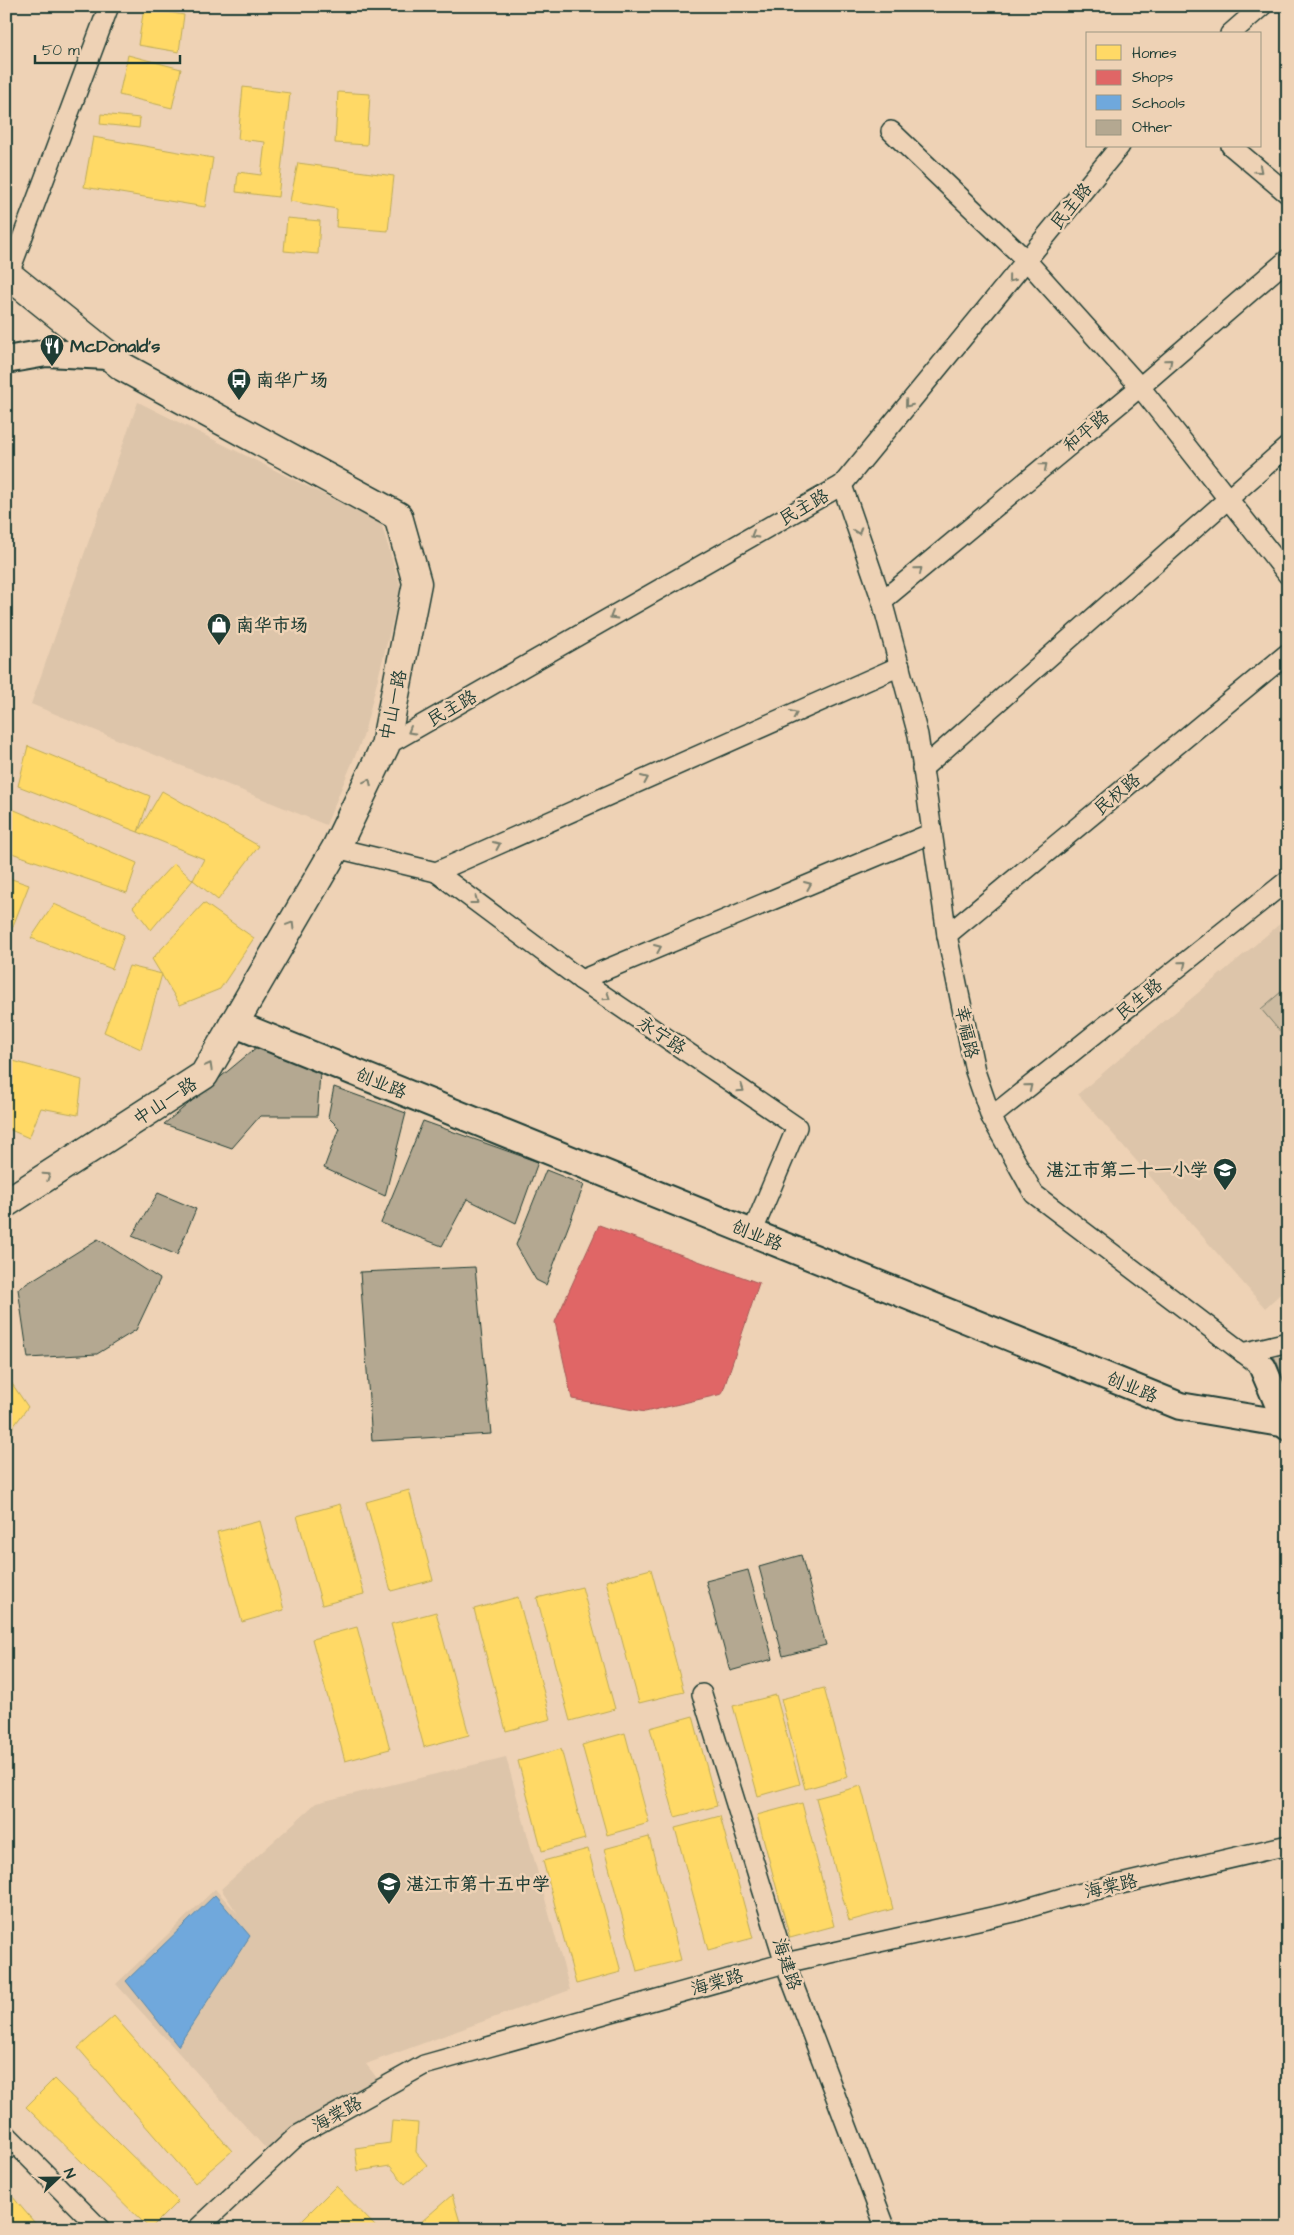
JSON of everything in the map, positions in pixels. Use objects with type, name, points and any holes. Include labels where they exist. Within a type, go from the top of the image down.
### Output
[{"type":"main road","name":"中山一路","points":[[6,1203],[204,1075],[336,848],[385,746],[417,583],[398,516],[123,367],[7,277]]},
{"type":"street","points":[[7,277],[109,6]]},
{"type":"street","points":[[1232,32],[1262,6]]},
{"type":"street","points":[[891,131],[1026,260],[1140,387],[1226,500],[1288,575]]},
{"type":"street","name":"民主路","points":[[385,746],[842,485],[1118,148]]},
{"type":"street","points":[[1233,148],[1288,194]]},
{"type":"street","name":"和平路","points":[[882,601],[1140,387],[1288,259]]},
{"type":"street","points":[[6,360],[46,352],[108,356]]},
{"type":"street","points":[[922,769],[1288,446]]},
{"type":"street","name":"幸福路","points":[[842,485],[882,601],[918,735],[947,935],[975,1070],[991,1117],[1034,1194],[1253,1360]]},
{"type":"street","name":"民权路","points":[[947,935],[1288,653]]},
{"type":"street","points":[[336,848],[436,872],[900,666]]},
{"type":"street","points":[[581,980],[932,833]]},
{"type":"street","name":"永宁路","points":[[436,872],[581,980],[797,1127],[752,1233]]},
{"type":"street","name":"民生路","points":[[991,1117],[1288,880]]},
{"type":"street","name":"创业路","points":[[233,1023],[1180,1406],[1287,1426]]},
{"type":"street","points":[[1287,1426],[1253,1360],[1288,1342]]},
{"type":"street","name":"海建路","points":[[702,1694],[785,1962],[886,2229]]},
{"type":"street","name":"海棠路","points":[[197,2229],[298,2135],[424,2065],[785,1962],[1005,1914],[1065,1897],[1288,1845]]},
{"type":"street","points":[[6,2134],[100,2229]]},
{"type":"shaded area","name":"南华市场","points":[[138,402],[381,523],[401,588],[363,737],[326,825],[31,704]]},
{"type":"shaded area","name":"湛江市第二十一小学","points":[[1288,917],[1288,1287],[1265,1308],[1078,1094]]},
{"type":"shaded area","points":[[1288,986],[1288,1041],[1261,1009]]},
{"type":"shaded area","points":[[1288,1347],[1288,1386],[1272,1352]]},
{"type":"shaded area","name":"湛江市第十五中学","points":[[506,1757],[570,1990],[366,2064],[380,2082],[267,2150],[116,1984],[215,1889],[238,1914],[221,1889],[316,1803]]},
{"type":"building: Homes","points":[[144,8],[184,15],[179,52],[138,45]]},
{"type":"building: Homes","points":[[128,55],[181,69],[172,108],[119,95]]},
{"type":"building: Homes","points":[[243,87],[290,93],[278,197],[236,192],[238,172],[261,175],[265,142],[238,139]]},
{"type":"building: Homes","points":[[338,92],[370,94],[367,145],[335,143]]},
{"type":"building: Homes","points":[[101,114],[140,118],[139,128],[100,124]]},
{"type":"building: Homes","points":[[93,137],[213,158],[205,207],[84,187]]},
{"type":"building: Homes","points":[[298,163],[394,176],[388,231],[336,227],[337,209],[290,201]]},
{"type":"building: Homes","points":[[287,218],[320,221],[318,254],[284,251]]},
{"type":"building: Homes","points":[[28,746],[150,796],[138,832],[18,786]]},
{"type":"building: Homes","points":[[162,791],[259,846],[218,900],[193,880],[204,859],[138,832]]},
{"type":"building: Homes","points":[[10,808],[137,863],[127,893],[6,851],[6,820]]},
{"type":"building: Homes","points":[[174,863],[193,880],[151,930],[133,907]]},
{"type":"building: Homes","points":[[6,877],[29,885],[11,931],[6,929]]},
{"type":"building: Homes","points":[[204,903],[254,938],[220,989],[180,1005],[152,959]]},
{"type":"building: Homes","points":[[54,904],[124,935],[112,969],[31,938]]},
{"type":"building: Homes","points":[[129,966],[162,974],[141,1049],[104,1032]]},
{"type":"building: Homes","points":[[6,1059],[82,1080],[78,1115],[41,1108],[29,1138],[6,1128]]},
{"type":"building: Homes","points":[[6,1375],[28,1407],[10,1431],[6,1426]]},
{"type":"building: Homes","points":[[409,1490],[433,1580],[391,1591],[366,1502]]},
{"type":"building: Homes","points":[[340,1504],[364,1594],[322,1605],[297,1516]]},
{"type":"building: Homes","points":[[260,1521],[284,1610],[242,1622],[217,1532]]},
{"type":"building: Homes","points":[[651,1569],[684,1692],[639,1703],[606,1581]]},
{"type":"building: Homes","points":[[582,1587],[615,1709],[570,1721],[537,1598]]},
{"type":"building: Homes","points":[[518,1597],[551,1719],[506,1731],[474,1609]]},
{"type":"building: Homes","points":[[436,1612],[469,1735],[424,1747],[391,1624]]},
{"type":"building: Homes","points":[[357,1627],[390,1749],[345,1761],[312,1639]]},
{"type":"building: Homes","points":[[824,1688],[848,1777],[805,1789],[781,1699]]},
{"type":"building: Homes","points":[[776,1695],[800,1784],[758,1796],[733,1706]]},
{"type":"building: Homes","points":[[693,1716],[717,1806],[675,1817],[650,1728]]},
{"type":"building: Homes","points":[[625,1733],[649,1823],[607,1835],[582,1745]]},
{"type":"building: Homes","points":[[561,1749],[585,1839],[542,1851],[518,1761]]},
{"type":"building: Homes","points":[[861,1786],[893,1909],[849,1921],[816,1798]]},
{"type":"building: Homes","points":[[802,1803],[834,1926],[790,1938],[757,1815]]},
{"type":"building: Homes","points":[[720,1816],[753,1938],[708,1950],[675,1828]]},
{"type":"building: Homes","points":[[649,1837],[681,1960],[637,1971],[604,1849]]},
{"type":"building: Homes","points":[[588,1849],[621,1972],[576,1984],[543,1861]]},
{"type":"building: Homes","points":[[114,2016],[232,2151],[195,2183],[78,2048]]},
{"type":"building: Homes","points":[[54,2079],[178,2201],[150,2229],[26,2107]]},
{"type":"building: Homes","points":[[392,2121],[418,2123],[416,2152],[427,2165],[405,2184],[390,2166],[358,2171],[355,2148],[390,2143]]},
{"type":"building: Homes","points":[[336,2186],[378,2229],[293,2229]]},
{"type":"building: Homes","points":[[6,2189],[40,2229],[6,2229]]},
{"type":"building: Homes","points":[[452,2195],[462,2229],[413,2229]]},
{"type":"building: Shops","points":[[599,1225],[759,1283],[722,1394],[645,1412],[572,1399],[555,1322]]},
{"type":"building: Schools","points":[[215,1895],[250,1936],[178,2046],[126,1981]]},
{"type":"building: Other","points":[[258,1046],[321,1058],[317,1116],[260,1116],[232,1148],[164,1124]]},
{"type":"building: Other","points":[[334,1087],[406,1113],[385,1196],[324,1168],[339,1128],[328,1117]]},
{"type":"building: Other","points":[[423,1121],[538,1162],[516,1223],[467,1199],[442,1246],[381,1223]]},
{"type":"building: Other","points":[[546,1170],[584,1185],[546,1285],[536,1280],[516,1245]]},
{"type":"building: Other","points":[[158,1193],[196,1209],[177,1255],[132,1236]]},
{"type":"building: Other","points":[[98,1239],[160,1279],[136,1330],[97,1354],[28,1358],[18,1289]]},
{"type":"building: Other","points":[[475,1267],[491,1434],[372,1441],[360,1272]]},
{"type":"building: Other","points":[[801,1555],[826,1645],[783,1656],[759,1567]]},
{"type":"building: Other","points":[[748,1570],[773,1659],[730,1671],[706,1581]]},
{"type":"place","name":"McDonald's","points":[[52,367]]},
{"type":"place","name":"南华广场","points":[[239,401]]},
{"type":"place","name":"南华市场","points":[[219,646]]},
{"type":"place","name":"湛江市第二十一小学","points":[[1225,1191]]},
{"type":"place","name":"湛江市第十五中学","points":[[389,1905]]}]
